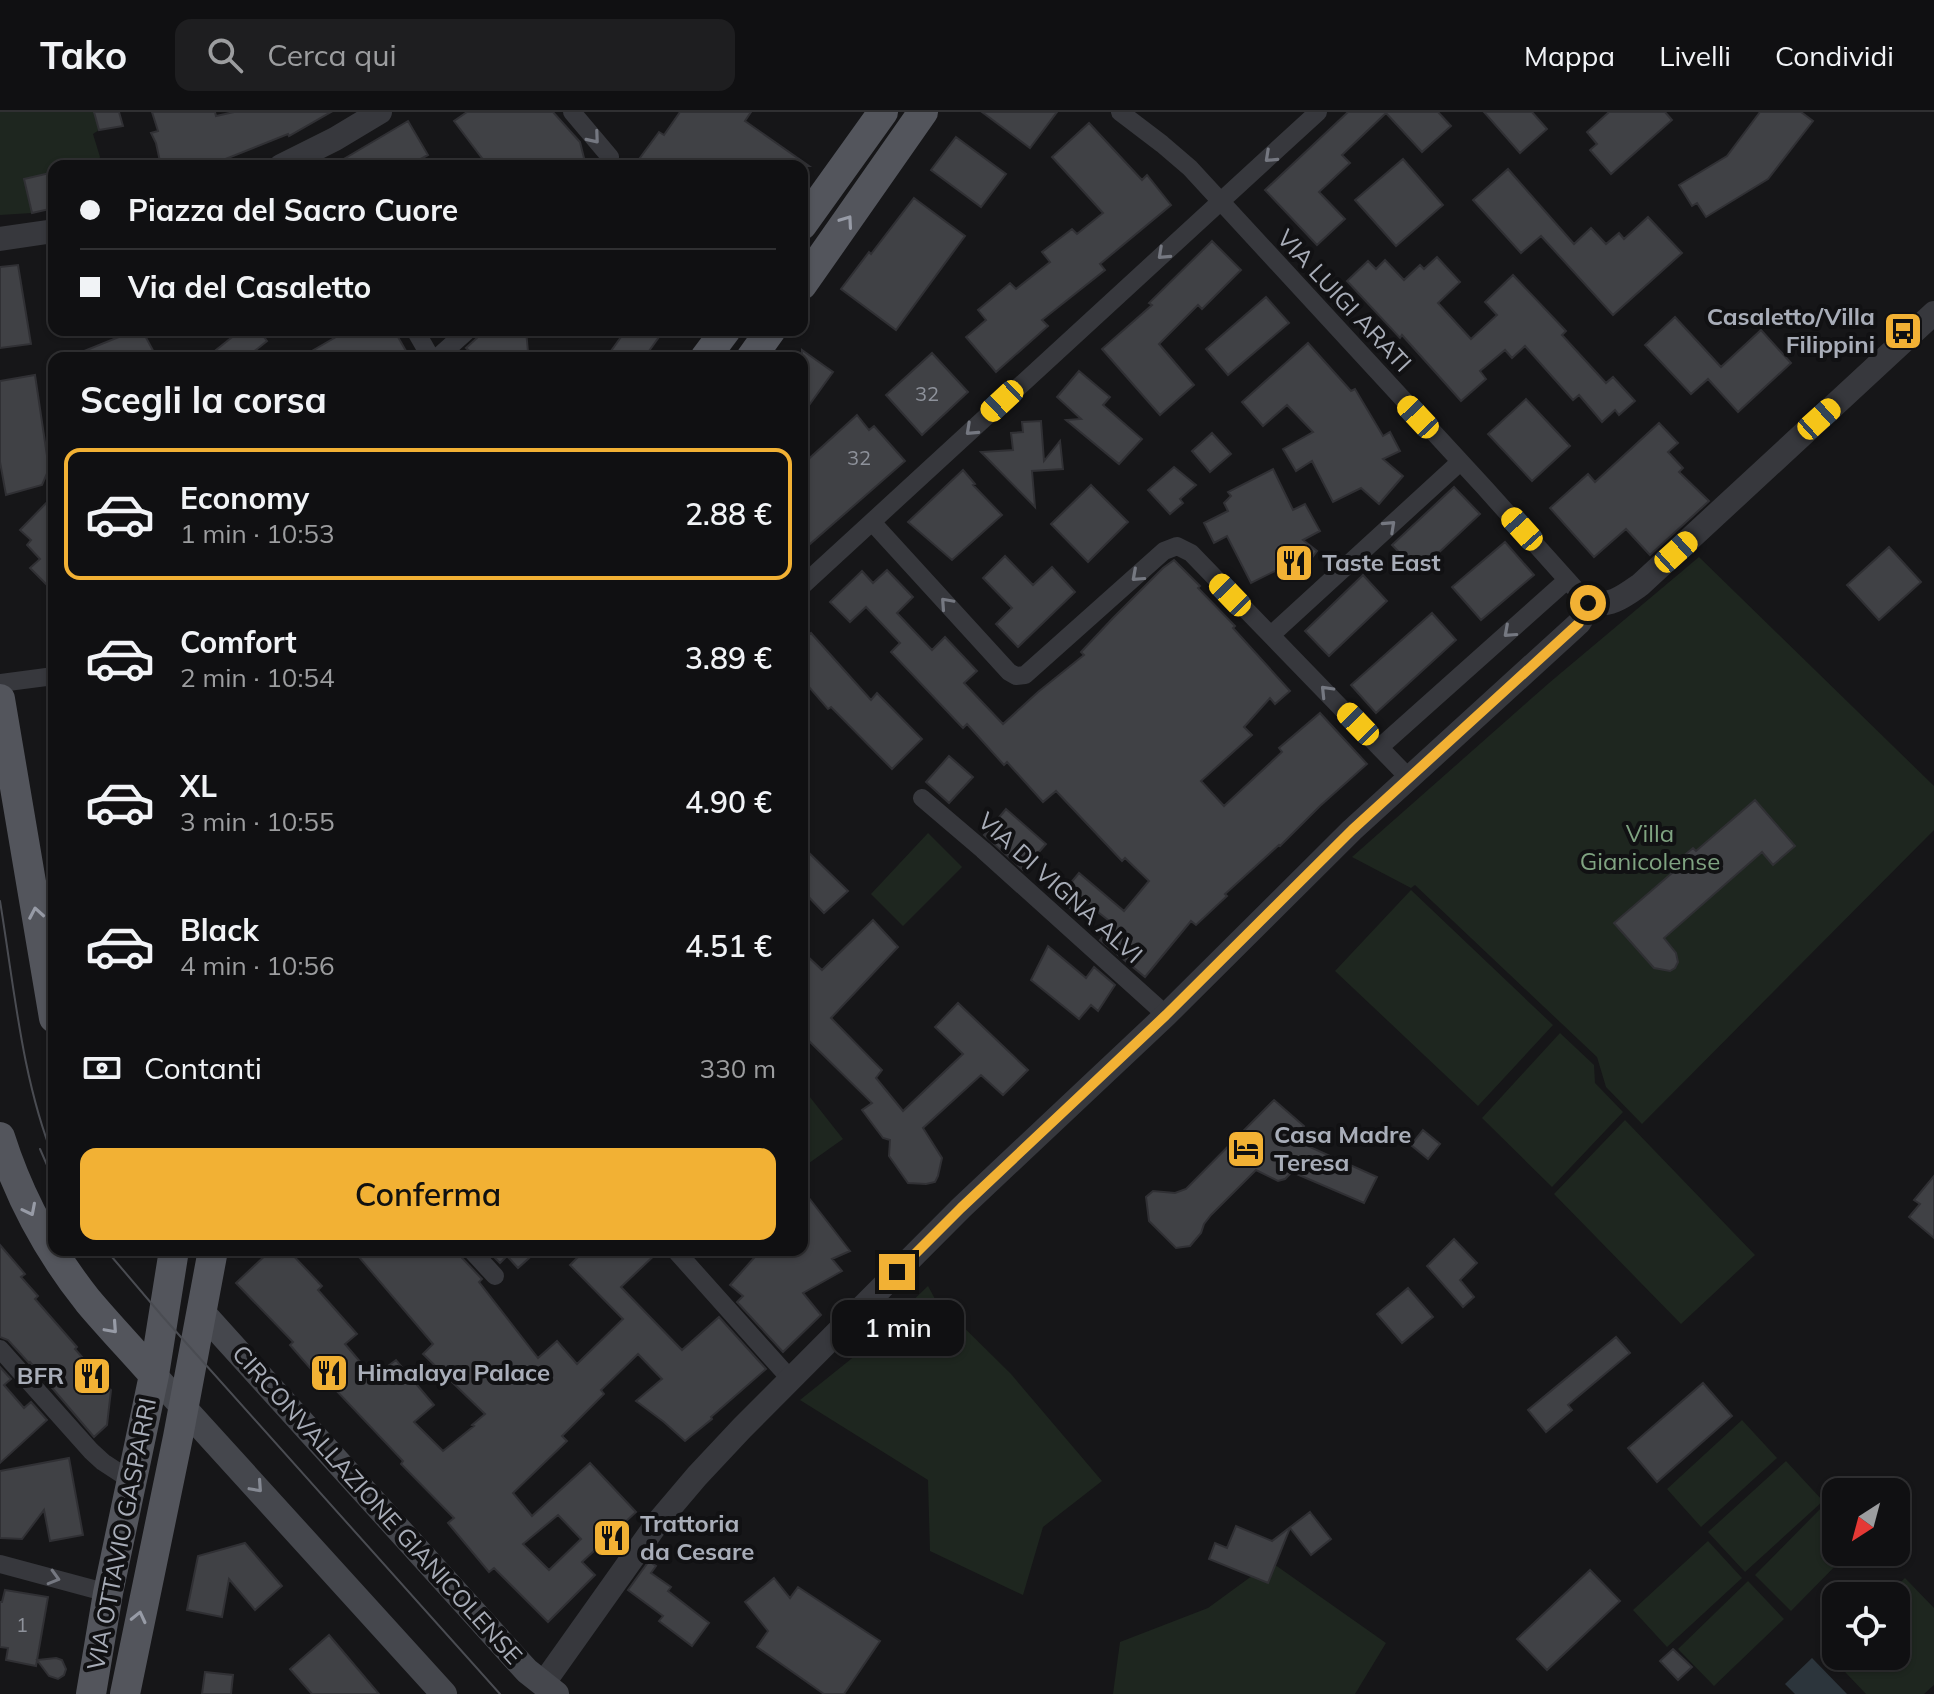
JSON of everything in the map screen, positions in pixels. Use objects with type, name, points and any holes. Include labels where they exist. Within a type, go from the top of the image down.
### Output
[{"type":"main road","points":[[808,217],[883,112]]},
{"type":"main road","points":[[808,276],[923,112]]},
{"type":"main road","points":[[0,700],[48,983]]},
{"type":"main road","points":[[0,1137],[21,1192],[48,1242]]},
{"type":"main road","points":[[57,1256],[89,1302],[444,1694]]},
{"type":"main road","points":[[201,1311],[212,1256]]},
{"type":"main road","points":[[154,1375],[172,1263]]},
{"type":"main road","name":"CIRCONVALLAZIONE GIANICOLENSE","points":[[172,1263],[201,1311],[515,1658],[550,1689]]},
{"type":"main road","name":"CIRCONVALLAZIONE GIANICOLENSE","points":[[183,1407],[201,1311]]},
{"type":"main road","name":"VIA OTTAVIO GASPARRI","points":[[91,1694],[108,1593],[154,1375]]},
{"type":"main road","name":"VIA OTTAVIO GASPARRI","points":[[125,1694],[183,1407]]},
{"type":"street","points":[[310,160],[380,112]]},
{"type":"street","points":[[572,112],[610,157],[609,160]]},
{"type":"street","name":"VIA LUIGI ARATI","points":[[1120,112],[1176,155],[1588,603]]},
{"type":"street","points":[[808,581],[1318,112]]},
{"type":"street","points":[[0,239],[48,232]]},
{"type":"street","points":[[550,1689],[634,1554],[697,1476],[961,1208],[1166,1015],[1352,830],[1579,623],[1588,603],[1607,604],[1640,585],[1934,313]]},
{"type":"street","points":[[441,352],[461,336]]},
{"type":"street","points":[[1271,635],[1460,462]]},
{"type":"street","points":[[872,522],[1016,676],[1025,675],[1164,551],[1177,546],[1191,553],[1409,778]]},
{"type":"street","points":[[1380,747],[1567,580]]},
{"type":"street","points":[[0,700],[48,679]]},
{"type":"street","name":"VIA DI VIGNA ALVI","points":[[922,798],[1166,1015]]},
{"type":"street","points":[[477,1256],[495,1276]]},
{"type":"street","points":[[680,1256],[786,1374]]},
{"type":"street","points":[[0,1349],[91,1451],[132,1481]]},
{"type":"street","points":[[0,1564],[108,1593]]},
{"type":"green space","points":[[0,112],[94,112],[99,130],[93,134],[98,160],[48,160],[48,173],[25,179],[32,213],[0,215]]},
{"type":"green space","name":"Villa Gianicolense","points":[[1699,557],[1934,786],[1934,830],[1642,1124],[1606,1087],[1597,1057],[1415,885],[1411,888],[1352,857],[1549,683]]},
{"type":"green space","points":[[928,833],[962,867],[903,926],[871,894]]},
{"type":"green space","points":[[1411,890],[1553,1025],[1478,1106],[1335,971]]},
{"type":"green space","points":[[1560,1033],[1594,1065],[1595,1083],[1623,1112],[1552,1187],[1482,1118]]},
{"type":"green space","points":[[808,1095],[843,1139],[808,1164]]},
{"type":"green space","points":[[1625,1120],[1755,1255],[1681,1324],[1554,1194]]},
{"type":"green space","points":[[928,1286],[935,1299],[1011,1374],[1102,1481],[1043,1527],[1023,1595],[930,1551],[928,1480],[800,1400],[856,1355]]},
{"type":"green space","points":[[1742,1420],[1777,1458],[1701,1527],[1667,1489]]},
{"type":"green space","points":[[1786,1461],[1822,1500],[1745,1572],[1708,1532]]},
{"type":"green space","points":[[1822,1507],[1822,1566],[1835,1566],[1791,1611],[1755,1575]]},
{"type":"green space","points":[[1708,1541],[1742,1578],[1667,1647],[1633,1610]]},
{"type":"green space","points":[[1271,1562],[1386,1643],[1355,1694],[1113,1694],[1120,1642],[1208,1608]]},
{"type":"green space","points":[[1748,1581],[1784,1619],[1714,1686],[1678,1649]]},
{"type":"green space","points":[[1910,1583],[1934,1608],[1934,1685],[1924,1694],[1866,1694],[1843,1670],[1910,1670]]},
{"type":"shaded area","points":[[1812,1658],[1847,1694],[1795,1694],[1785,1684]]},
{"type":"building","points":[[94,112],[119,112],[123,126],[99,130]]},
{"type":"building","points":[[152,112],[215,112],[216,116],[234,112],[331,112],[289,136],[223,160],[160,160],[151,133],[158,131]]},
{"type":"building","points":[[467,112],[553,112],[580,142],[584,160],[483,160],[454,121]]},
{"type":"building","points":[[680,112],[751,112],[745,121],[800,160],[638,160],[659,132],[664,135]]},
{"type":"building","points":[[982,112],[1057,112],[1030,148]]},
{"type":"building","points":[[1348,112],[1438,112],[1451,126],[1422,152],[1386,113],[1342,155],[1350,163],[1319,192],[1345,219],[1317,245],[1265,190]]},
{"type":"building","points":[[1484,112],[1532,112],[1547,129],[1520,153]]},
{"type":"building","points":[[1609,112],[1665,112],[1672,120],[1611,174],[1590,150],[1597,144],[1587,132]]},
{"type":"building","points":[[1760,112],[1801,112],[1813,121],[1768,179],[1706,217],[1697,203],[1692,206],[1679,185],[1727,156]]},
{"type":"building","points":[[408,121],[428,155],[419,160],[342,160]]},
{"type":"building","points":[[1089,123],[1142,180],[1147,175],[1171,205],[1100,264],[1105,270],[1042,320],[1048,326],[996,372],[966,337],[986,320],[978,310],[1010,283],[1016,289],[1050,262],[1042,252],[1072,229],[1077,234],[1103,213],[1052,157]]},
{"type":"building","points":[[956,137],[1006,174],[981,207],[931,170]]},
{"type":"building","points":[[1403,159],[1443,205],[1396,246],[1355,200]]},
{"type":"building","points":[[1508,169],[1574,244],[1591,228],[1606,244],[1619,233],[1624,239],[1648,217],[1682,253],[1613,315],[1541,236],[1521,253],[1473,200]]},
{"type":"building","points":[[48,173],[48,209],[32,213],[24,179]]},
{"type":"building","points":[[914,198],[965,236],[896,330],[841,289]]},
{"type":"building","points":[[1212,241],[1241,270],[1202,309],[1198,305],[1159,344],[1194,385],[1160,415],[1102,349],[1152,305],[1149,303]]},
{"type":"building","points":[[1437,257],[1460,282],[1438,303],[1471,339],[1497,315],[1485,302],[1513,275],[1566,331],[1562,335],[1606,383],[1613,377],[1635,401],[1619,415],[1615,410],[1602,422],[1579,395],[1573,400],[1525,346],[1512,358],[1505,350],[1480,371],[1486,379],[1461,401],[1402,335],[1400,338],[1347,281],[1368,261],[1376,269],[1385,260],[1404,280],[1420,265],[1424,269]]},
{"type":"building","points":[[18,265],[31,344],[0,348],[0,267]]},
{"type":"building","points":[[1266,297],[1289,323],[1228,375],[1206,349]]},
{"type":"building","points":[[1675,317],[1721,367],[1761,330],[1791,363],[1738,412],[1708,379],[1691,394],[1645,345]]},
{"type":"building","points":[[121,336],[145,336],[154,352],[82,352]]},
{"type":"building","points":[[234,336],[263,336],[267,341],[253,352],[214,352]]},
{"type":"building","points":[[338,336],[397,336],[407,352],[310,352]]},
{"type":"building","points":[[527,336],[528,352],[471,352],[466,348],[477,338]]},
{"type":"building","points":[[622,336],[660,336],[648,352],[610,352]]},
{"type":"building","points":[[1308,343],[1351,391],[1355,389],[1383,436],[1390,432],[1400,451],[1383,459],[1403,476],[1379,504],[1361,488],[1333,502],[1312,461],[1296,471],[1283,449],[1313,432],[1287,405],[1263,426],[1242,402]]},
{"type":"building","points":[[932,353],[968,392],[922,435],[886,395]]},
{"type":"building","points":[[808,354],[833,372],[808,407]]},
{"type":"building","points":[[1079,371],[1110,397],[1103,405],[1142,439],[1119,464],[1066,420],[1081,419],[1057,397]]},
{"type":"building","points":[[35,375],[48,462],[42,485],[6,495],[0,462],[0,381]]},
{"type":"building","points":[[1526,399],[1570,446],[1532,481],[1488,434]]},
{"type":"building","points":[[857,415],[869,430],[874,426],[905,461],[808,546],[808,460]]},
{"type":"building","points":[[1041,421],[1044,461],[1060,441],[1063,469],[1032,471],[1035,507],[981,452],[1013,450],[1011,433],[1023,432],[1022,422]]},
{"type":"building","points":[[1659,423],[1678,443],[1668,452],[1683,468],[1679,472],[1709,501],[1650,555],[1626,529],[1594,557],[1550,508],[1588,474],[1595,482]]},
{"type":"building","points":[[1212,433],[1231,454],[1210,472],[1192,451]]},
{"type":"building","points":[[1174,467],[1196,485],[1180,499],[1183,503],[1170,514],[1148,490]]},
{"type":"building","points":[[1273,469],[1293,510],[1305,504],[1320,531],[1303,540],[1317,551],[1296,579],[1281,568],[1251,583],[1227,536],[1214,543],[1204,523],[1228,511],[1224,503],[1231,496],[1228,492]]},
{"type":"building","points":[[963,470],[1002,515],[952,560],[908,522]]},
{"type":"building","points":[[1091,485],[1128,522],[1088,562],[1051,524]]},
{"type":"building","points":[[1454,487],[1480,514],[1418,572],[1392,545]]},
{"type":"building","points":[[48,501],[48,586],[30,568],[40,559],[27,545],[31,540],[20,530]]},
{"type":"building","points":[[1505,542],[1534,575],[1481,620],[1452,587]]},
{"type":"building","points":[[1889,547],[1921,582],[1879,620],[1847,585]]},
{"type":"building","points":[[1005,556],[1033,585],[1052,567],[1075,592],[1018,647],[996,624],[1012,608],[983,578]]},
{"type":"building","points":[[1174,560],[1290,691],[1275,704],[1270,698],[1244,727],[1252,735],[1201,781],[1224,806],[1282,752],[1279,748],[1320,713],[1367,764],[1225,894],[1227,896],[1196,925],[1191,921],[1145,977],[1100,940],[1113,924],[1084,901],[1074,912],[1059,897],[1079,873],[1124,911],[1149,881],[1125,858],[1122,861],[1056,791],[1043,802],[967,724],[963,728],[891,652],[900,643],[866,607],[850,622],[830,602],[862,571],[873,583],[887,570],[913,597],[897,613],[932,650],[945,637],[977,671],[964,683],[1003,724],[1084,655],[1081,652],[1113,618]]},
{"type":"building","points":[[1363,575],[1387,601],[1329,656],[1305,631]]},
{"type":"building","points":[[1432,613],[1456,640],[1376,713],[1351,685]]},
{"type":"building","points":[[811,633],[871,700],[877,693],[922,739],[892,769],[808,686],[808,636]]},
{"type":"building","points":[[949,756],[973,777],[949,803],[926,782]]},
{"type":"building","points":[[1755,800],[1795,846],[1773,865],[1762,852],[1664,938],[1676,953],[1678,962],[1675,968],[1670,971],[1654,968],[1614,923],[1672,873],[1668,869],[1693,848],[1696,851]]},
{"type":"building","points":[[1006,809],[1046,844],[1023,870],[984,835]]},
{"type":"building","points":[[808,852],[848,891],[824,913],[808,896]]},
{"type":"building","points":[[873,920],[898,947],[831,1018],[882,1070],[876,1078],[903,1111],[963,1054],[935,1027],[958,1003],[1028,1070],[1003,1095],[981,1075],[923,1128],[942,1158],[935,1182],[908,1183],[889,1156],[890,1140],[883,1138],[862,1110],[872,1103],[808,1040],[808,957],[822,970]]},
{"type":"building","points":[[1048,946],[1086,978],[1094,967],[1115,985],[1098,1011],[1091,1005],[1079,1019],[1031,980]]},
{"type":"building","points":[[1274,1100],[1304,1126],[1292,1139],[1377,1177],[1364,1203],[1292,1172],[1278,1181],[1256,1170],[1211,1215],[1190,1246],[1176,1248],[1149,1221],[1146,1197],[1153,1191],[1175,1193],[1186,1189]]},
{"type":"building","points":[[1423,1130],[1440,1144],[1428,1159],[1411,1145]]},
{"type":"building","points":[[1934,1176],[1934,1238],[1909,1217],[1920,1204],[1914,1200]]},
{"type":"building","points":[[808,1197],[850,1251],[832,1259],[842,1271],[803,1293],[821,1315],[783,1352],[737,1302],[743,1296],[730,1285],[756,1256],[808,1256]]},
{"type":"building","points":[[1454,1239],[1477,1263],[1460,1280],[1474,1297],[1463,1307],[1427,1266]]},
{"type":"building","points":[[0,1245],[25,1274],[21,1277],[38,1296],[35,1299],[111,1390],[107,1425],[94,1437],[30,1362],[8,1340],[0,1337]]},
{"type":"building","points":[[265,1256],[294,1256],[322,1286],[318,1290],[357,1334],[345,1344],[373,1377],[396,1360],[434,1405],[414,1422],[443,1451],[485,1414],[423,1354],[433,1344],[358,1256],[461,1256],[482,1279],[479,1282],[538,1358],[557,1341],[577,1364],[623,1319],[570,1265],[579,1256],[654,1256],[621,1287],[682,1350],[719,1317],[766,1369],[685,1441],[636,1401],[662,1379],[638,1354],[601,1390],[604,1394],[562,1436],[567,1441],[513,1493],[532,1516],[590,1463],[636,1512],[582,1562],[595,1575],[548,1622],[494,1568],[489,1572],[448,1523],[454,1518],[334,1388],[330,1391],[290,1345],[293,1342],[236,1283]],"holes":[[[558,1515],[581,1539],[549,1570],[523,1544]]]},
{"type":"building","points":[[493,1256],[507,1256],[500,1263]]},
{"type":"building","points":[[507,1256],[531,1256],[518,1268]]},
{"type":"building","points":[[1408,1288],[1433,1317],[1402,1343],[1377,1314]]},
{"type":"building","points":[[1616,1337],[1630,1353],[1568,1405],[1572,1410],[1546,1432],[1528,1410]]},
{"type":"building","points":[[0,1367],[11,1379],[4,1385],[24,1408],[31,1402],[47,1420],[0,1463]]},
{"type":"building","points":[[1703,1383],[1732,1416],[1657,1482],[1628,1448]]},
{"type":"building","points":[[69,1458],[83,1535],[50,1541],[44,1510],[22,1539],[0,1538],[0,1471]]},
{"type":"building","points":[[1310,1512],[1331,1539],[1311,1555],[1290,1528],[1268,1583],[1209,1559],[1215,1543],[1227,1548],[1236,1526],[1272,1541]]},
{"type":"building","points":[[245,1543],[282,1586],[255,1610],[229,1579],[222,1617],[187,1610],[198,1556]]},
{"type":"building","points":[[649,1561],[656,1566],[651,1573],[671,1587],[668,1591],[709,1623],[692,1646],[659,1621],[663,1616],[628,1590]]},
{"type":"building","points":[[1590,1570],[1620,1601],[1547,1670],[1517,1639]]},
{"type":"building","points":[[774,1578],[790,1598],[798,1587],[880,1641],[844,1694],[824,1694],[757,1647],[768,1631],[745,1602]]},
{"type":"building","points":[[5,1590],[48,1597],[36,1666],[6,1660],[8,1648],[0,1647],[0,1602]]},
{"type":"building","points":[[329,1635],[379,1694],[312,1694],[290,1669]]},
{"type":"building","points":[[1673,1649],[1692,1667],[1678,1680],[1660,1661]]},
{"type":"building","points":[[37,1660],[62,1660],[66,1669],[58,1679],[49,1676]]},
{"type":"building","points":[[205,1672],[233,1675],[231,1694],[202,1694]]},
{"type":"tram line","points":[[0,901],[27,1065],[48,1143]]},
{"type":"tram line","points":[[40,1149],[48,1167]]},
{"type":"tram line","points":[[111,1256],[500,1694]]},
{"type":"place","name":"Casaletto/Villa Filippini","points":[[1903,331]]},
{"type":"place","name":"Taste East","points":[[1294,563]]},
{"type":"place","name":"Casa Madre Teresa","points":[[1246,1149]]},
{"type":"place","name":"Himalaya Palace","points":[[329,1373]]},
{"type":"place","name":"BFR","points":[[92,1376]]},
{"type":"place","name":"Trattoria da Cesare","points":[[612,1538]]},
{"type":"route","points":[[897,1272],[1166,1015],[1352,830],[1579,623],[1588,603]]}]
